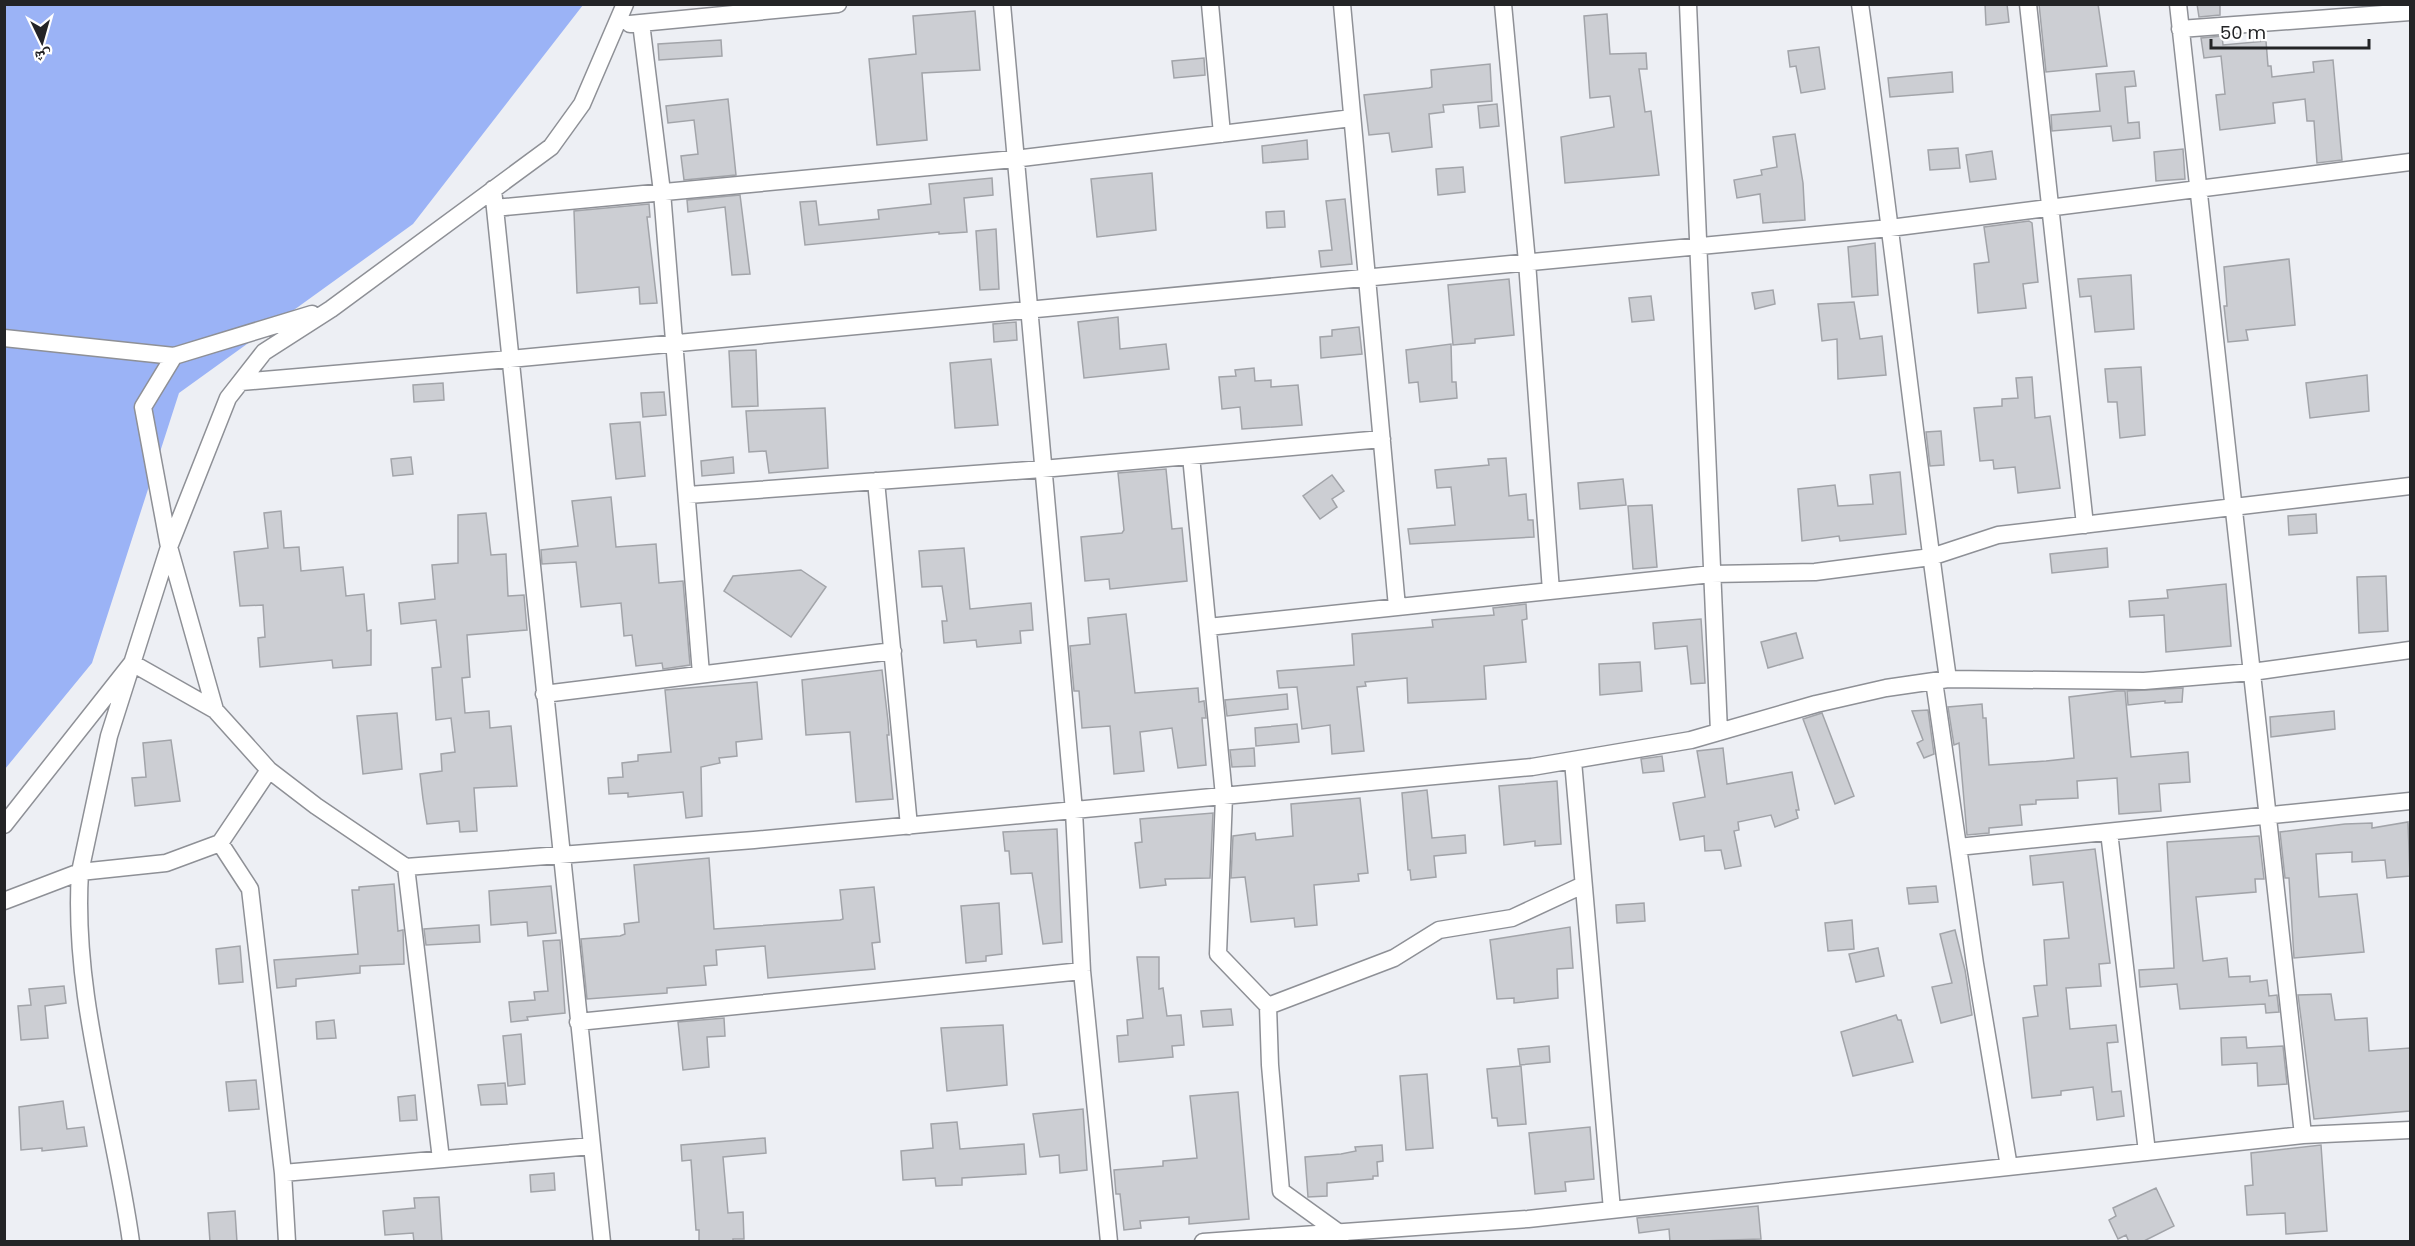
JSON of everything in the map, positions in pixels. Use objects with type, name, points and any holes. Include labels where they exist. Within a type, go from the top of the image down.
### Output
[{"type":"street","points":[[131,1242],[122,1173],[101,1076],[81,953],[78,909],[80,872],[108,736],[169,548],[228,398],[264,352],[331,309],[550,147],[582,104],[625,4]]},
{"type":"street","points":[[617,25],[838,4]]},
{"type":"street","points":[[1002,4],[1014,159],[1074,810],[1082,971],[1109,1242]]},
{"type":"street","points":[[1210,4],[1222,134]]},
{"type":"street","points":[[1342,4],[1397,607]]},
{"type":"street","points":[[1503,4],[1527,262],[1551,591]]},
{"type":"street","points":[[1688,4],[1719,732]]},
{"type":"street","points":[[1860,4],[1931,557],[1958,847],[2009,1167]]},
{"type":"street","points":[[2028,4],[2085,525]]},
{"type":"street","points":[[2178,4],[2303,1135]]},
{"type":"street","points":[[2180,28],[2410,12]]},
{"type":"street","points":[[641,23],[662,192],[702,674]]},
{"type":"street","points":[[495,208],[1014,159],[1352,118]]},
{"type":"street","points":[[241,382],[675,344],[1890,228],[2410,162]]},
{"type":"street","points":[[494,189],[560,856],[602,1242]]},
{"type":"street","points":[[4,338],[174,356],[331,309]]},
{"type":"street","points":[[174,356],[143,407],[169,548],[215,710]]},
{"type":"street","points":[[688,495],[1042,469],[1382,438]]},
{"type":"street","points":[[1191,456],[1224,796],[1218,954],[1268,1006],[1270,1065],[1281,1191],[1343,1237]]},
{"type":"street","points":[[876,481],[909,826]]},
{"type":"street","points":[[1208,627],[1712,574],[1815,572],[1931,557],[1998,535],[2410,486]]},
{"type":"street","points":[[132,663],[215,710],[270,770],[316,806],[406,867],[909,826],[1532,767],[1691,740],[1816,704],[1941,680],[2144,681],[2252,672],[2410,650]]},
{"type":"street","points":[[544,694],[893,651]]},
{"type":"street","points":[[4,825],[132,663]]},
{"type":"street","points":[[1573,760],[1612,1210]]},
{"type":"street","points":[[4,901],[80,872],[166,863],[220,843],[270,770]]},
{"type":"street","points":[[1958,847],[2410,801]]},
{"type":"street","points":[[2109,832],[2147,1152]]},
{"type":"street","points":[[220,843],[250,888],[283,1173],[287,1242]]},
{"type":"street","points":[[406,867],[441,1159]]},
{"type":"street","points":[[1268,1006],[1394,958],[1439,930],[1512,918],[1583,885]]},
{"type":"street","points":[[578,1022],[1082,971]]},
{"type":"street","points":[[1203,1242],[1461,1233],[1612,1210],[2303,1135],[2410,1130]]},
{"type":"street","points":[[283,1173],[592,1146]]},
{"type":"water","points":[[5,5],[583,5],[413,224],[179,393],[92,663],[5,769]]},
{"type":"building","points":[[1985,4],[2007,4],[2009,22],[1986,25]]},
{"type":"building","points":[[2039,4],[2098,4],[2107,66],[2046,72]]},
{"type":"building","points":[[2197,4],[2220,4],[2220,15],[2199,17]]},
{"type":"building","points":[[975,11],[980,70],[922,73],[927,140],[877,145],[869,59],[916,54],[913,16]]},
{"type":"building","points":[[1607,14],[1610,54],[1646,53],[1647,69],[1639,69],[1645,112],[1651,111],[1659,175],[1565,183],[1561,137],[1614,127],[1610,96],[1590,98],[1584,16]]},
{"type":"building","points":[[2222,36],[2223,45],[2266,41],[2268,66],[2271,66],[2272,77],[2314,72],[2313,62],[2333,60],[2342,160],[2317,163],[2314,121],[2307,121],[2305,99],[2273,103],[2275,123],[2220,130],[2216,95],[2225,94],[2221,56],[2204,58],[2201,38]]},
{"type":"building","points":[[721,40],[722,56],[659,60],[658,44]]},
{"type":"building","points":[[1819,47],[1825,89],[1801,93],[1796,66],[1790,67],[1788,51]]},
{"type":"building","points":[[1204,58],[1205,75],[1174,78],[1172,61]]},
{"type":"building","points":[[1490,64],[1492,101],[1443,105],[1444,112],[1429,114],[1432,147],[1392,152],[1389,133],[1369,135],[1364,95],[1429,88],[1432,87],[1431,70]]},
{"type":"building","points":[[2134,71],[2136,86],[2125,87],[2128,123],[2139,122],[2140,138],[2113,141],[2111,126],[2052,131],[2051,115],[2100,111],[2096,74]]},
{"type":"building","points":[[1952,72],[1953,92],[1890,97],[1888,78]]},
{"type":"building","points":[[728,99],[736,175],[684,180],[681,156],[698,154],[694,120],[668,123],[666,106]]},
{"type":"building","points":[[1497,104],[1499,126],[1480,128],[1478,106]]},
{"type":"building","points":[[1795,134],[1803,183],[1805,220],[1763,223],[1760,194],[1737,198],[1734,180],[1762,175],[1761,170],[1777,167],[1773,137]]},
{"type":"building","points":[[1307,140],[1308,159],[1263,163],[1262,146]]},
{"type":"building","points":[[1958,148],[1960,168],[1930,170],[1928,150]]},
{"type":"building","points":[[2183,149],[2185,179],[2156,181],[2154,152]]},
{"type":"building","points":[[1992,151],[1996,179],[1970,182],[1966,155]]},
{"type":"building","points":[[1463,167],[1465,192],[1438,195],[1436,169]]},
{"type":"building","points":[[1152,173],[1156,230],[1097,237],[1091,179]]},
{"type":"building","points":[[992,178],[993,195],[964,198],[967,232],[939,234],[939,232],[805,245],[800,202],[816,201],[819,225],[879,219],[878,210],[931,204],[929,184]]},
{"type":"building","points":[[740,195],[750,274],[732,275],[725,207],[688,212],[687,200]]},
{"type":"building","points":[[1345,199],[1352,264],[1321,267],[1319,251],[1332,250],[1326,201]]},
{"type":"building","points":[[649,204],[650,217],[647,217],[657,303],[640,304],[639,287],[577,293],[574,211]]},
{"type":"building","points":[[1284,211],[1285,227],[1267,228],[1266,212]]},
{"type":"building","points":[[2029,221],[2032,223],[2038,282],[2023,284],[2026,308],[1978,313],[1974,264],[1989,262],[1984,227]]},
{"type":"building","points":[[996,229],[999,289],[980,290],[976,231]]},
{"type":"building","points":[[1875,243],[1878,295],[1852,297],[1848,247]]},
{"type":"building","points":[[2289,259],[2295,325],[2246,330],[2248,340],[2228,342],[2224,306],[2227,306],[2224,267]]},
{"type":"building","points":[[2131,275],[2134,329],[2095,332],[2091,296],[2080,297],[2078,279]]},
{"type":"building","points":[[1509,279],[1514,335],[1475,339],[1475,343],[1453,345],[1448,285]]},
{"type":"building","points":[[1773,290],[1775,304],[1755,309],[1752,293]]},
{"type":"building","points":[[1651,296],[1654,320],[1632,322],[1629,298]]},
{"type":"building","points":[[1854,302],[1860,339],[1882,336],[1886,375],[1838,379],[1837,339],[1822,341],[1818,304]]},
{"type":"building","points":[[1118,317],[1120,349],[1166,344],[1169,369],[1084,378],[1078,322]]},
{"type":"building","points":[[1016,322],[1017,340],[994,342],[993,324]]},
{"type":"building","points":[[1359,327],[1362,354],[1321,358],[1320,337],[1332,336],[1332,330]]},
{"type":"building","points":[[1451,344],[1452,382],[1456,382],[1457,398],[1420,402],[1418,382],[1409,383],[1406,350]]},
{"type":"building","points":[[756,350],[758,406],[732,407],[729,351]]},
{"type":"building","points":[[991,359],[998,425],[955,428],[950,363]]},
{"type":"building","points":[[2141,367],[2145,435],[2120,438],[2117,402],[2108,402],[2105,369]]},
{"type":"building","points":[[1254,368],[1255,381],[1271,380],[1271,387],[1298,385],[1302,425],[1242,429],[1240,407],[1222,409],[1219,377],[1236,376],[1235,370]]},
{"type":"building","points":[[2367,375],[2369,411],[2310,418],[2306,383]]},
{"type":"building","points":[[2032,377],[2035,418],[2050,416],[2060,488],[2018,493],[2015,467],[1994,469],[1993,460],[1980,461],[1974,408],[2002,406],[2002,399],[2018,398],[2016,378]]},
{"type":"building","points":[[443,383],[444,400],[414,402],[413,385]]},
{"type":"building","points":[[664,392],[666,415],[643,417],[641,393]]},
{"type":"building","points":[[825,408],[828,468],[769,473],[766,451],[749,452],[746,411]]},
{"type":"building","points":[[640,422],[645,476],[616,479],[610,424]]},
{"type":"building","points":[[1941,431],[1944,465],[1930,466],[1926,432]]},
{"type":"building","points":[[411,457],[413,474],[393,476],[391,459]]},
{"type":"building","points":[[733,457],[734,473],[702,476],[701,461]]},
{"type":"building","points":[[1506,458],[1509,496],[1526,494],[1528,520],[1533,520],[1534,537],[1410,544],[1408,529],[1455,525],[1451,487],[1437,488],[1435,470],[1489,465],[1488,459]]},
{"type":"building","points":[[1166,469],[1172,529],[1182,528],[1187,581],[1110,589],[1109,579],[1085,581],[1081,537],[1122,533],[1124,530],[1118,473]]},
{"type":"building","points":[[1900,472],[1906,534],[1840,541],[1839,536],[1802,541],[1798,489],[1835,485],[1838,506],[1873,504],[1870,475]]},
{"type":"building","points":[[1332,475],[1344,491],[1332,499],[1337,507],[1320,519],[1303,496]]},
{"type":"building","points":[[1623,479],[1626,505],[1580,509],[1578,483]]},
{"type":"building","points":[[611,497],[616,547],[656,544],[659,583],[683,581],[690,665],[663,669],[662,663],[636,666],[632,635],[624,636],[621,603],[581,607],[576,562],[542,564],[541,550],[578,546],[572,501]]},
{"type":"building","points":[[1652,505],[1657,567],[1633,569],[1628,506]]},
{"type":"building","points":[[281,511],[284,548],[299,547],[301,571],[343,567],[346,596],[364,594],[367,631],[371,630],[371,665],[333,668],[332,660],[260,667],[258,638],[265,637],[263,605],[240,606],[234,552],[268,548],[264,513]]},
{"type":"building","points":[[486,513],[491,555],[506,554],[508,596],[524,595],[527,630],[467,635],[470,677],[462,678],[465,713],[489,711],[490,728],[511,726],[517,786],[474,788],[477,831],[460,832],[459,821],[427,824],[420,774],[442,771],[441,754],[455,752],[451,718],[436,720],[432,668],[441,667],[436,620],[401,624],[399,603],[435,599],[432,565],[458,563],[458,515]]},
{"type":"building","points":[[2316,514],[2317,533],[2289,535],[2288,516]]},
{"type":"building","points":[[964,548],[970,609],[1031,603],[1033,630],[1020,631],[1021,643],[977,647],[976,640],[944,643],[942,621],[947,621],[942,586],[922,587],[919,551]]},
{"type":"building","points":[[2107,548],[2108,567],[2052,573],[2050,554]]},
{"type":"building","points":[[801,570],[826,587],[791,637],[724,591],[733,576]]},
{"type":"building","points":[[2386,576],[2388,631],[2359,633],[2357,577]]},
{"type":"building","points":[[2226,584],[2231,646],[2166,652],[2164,615],[2130,617],[2129,601],[2168,598],[2167,590]]},
{"type":"building","points":[[1526,604],[1527,619],[1522,620],[1526,662],[1484,666],[1486,699],[1408,703],[1407,678],[1365,682],[1366,686],[1357,687],[1364,751],[1332,754],[1330,725],[1302,729],[1297,687],[1279,688],[1277,671],[1354,665],[1352,634],[1433,627],[1432,620],[1494,615],[1493,608]]},
{"type":"building","points":[[1126,614],[1135,693],[1198,688],[1199,702],[1204,701],[1206,718],[1202,718],[1206,765],[1178,768],[1172,728],[1140,732],[1144,771],[1114,774],[1110,726],[1082,728],[1079,691],[1074,691],[1070,646],[1090,644],[1088,618]]},
{"type":"building","points":[[1701,619],[1705,683],[1691,684],[1687,646],[1655,649],[1653,623]]},
{"type":"building","points":[[1796,633],[1803,658],[1768,668],[1761,642]]},
{"type":"building","points":[[1640,662],[1642,691],[1600,695],[1599,664]]},
{"type":"building","points":[[882,670],[893,799],[856,802],[850,732],[806,735],[802,680]]},
{"type":"building","points":[[757,682],[762,739],[736,742],[737,756],[719,758],[720,763],[701,767],[702,816],[686,818],[683,792],[628,797],[628,793],[609,794],[608,778],[623,777],[622,763],[638,761],[638,755],[671,752],[665,690]]},
{"type":"building","points":[[2183,688],[2182,702],[2165,703],[2165,701],[2128,705],[2127,691]]},
{"type":"building","points":[[2125,691],[2131,757],[2188,752],[2190,782],[2159,784],[2161,811],[2119,814],[2117,778],[2077,781],[2078,798],[2036,800],[2036,804],[2020,805],[2022,825],[1989,828],[1989,833],[1967,835],[1959,743],[1954,745],[1948,707],[1982,704],[1983,718],[1986,718],[1989,765],[2046,761],[2074,758],[2069,697]]},
{"type":"building","points":[[1287,694],[1288,709],[1227,716],[1225,700]]},
{"type":"building","points":[[1928,710],[1934,754],[1924,758],[1917,743],[1923,740],[1912,711]]},
{"type":"building","points":[[2334,711],[2335,729],[2271,737],[2270,717]]},
{"type":"building","points":[[397,713],[402,769],[363,774],[357,716]]},
{"type":"building","points":[[1822,713],[1854,796],[1835,804],[1803,719]]},
{"type":"building","points":[[1297,724],[1299,742],[1256,746],[1255,728]]},
{"type":"building","points":[[171,740],[180,801],[135,806],[132,778],[146,777],[143,743]]},
{"type":"building","points":[[1254,748],[1255,766],[1232,767],[1230,750]]},
{"type":"building","points":[[1723,748],[1727,784],[1792,772],[1799,810],[1796,810],[1798,818],[1775,827],[1771,815],[1738,822],[1739,830],[1734,831],[1741,866],[1725,869],[1721,850],[1705,851],[1704,836],[1680,840],[1673,803],[1705,797],[1697,751]]},
{"type":"building","points":[[1662,756],[1664,771],[1643,773],[1641,759]]},
{"type":"building","points":[[1557,781],[1561,844],[1535,846],[1535,841],[1504,845],[1499,786]]},
{"type":"building","points":[[1427,790],[1432,838],[1465,835],[1466,853],[1434,856],[1436,877],[1411,880],[1410,870],[1408,870],[1402,793]]},
{"type":"building","points":[[1360,798],[1368,873],[1358,874],[1359,881],[1314,885],[1317,925],[1295,927],[1294,918],[1251,922],[1245,877],[1231,878],[1233,836],[1255,833],[1256,840],[1293,836],[1291,804]]},
{"type":"building","points":[[1213,813],[1210,878],[1165,879],[1166,885],[1140,888],[1135,843],[1142,842],[1140,819]]},
{"type":"building","points":[[2408,822],[2410,876],[2387,878],[2385,860],[2352,862],[2352,852],[2316,854],[2319,897],[2357,894],[2364,952],[2294,958],[2289,878],[2285,878],[2280,832],[2345,824],[2372,823],[2372,828]]},
{"type":"building","points":[[1057,829],[1062,942],[1043,944],[1032,873],[1011,874],[1009,851],[1005,851],[1003,832]]},
{"type":"building","points":[[2259,836],[2264,879],[2255,879],[2256,892],[2196,897],[2203,961],[2227,958],[2229,977],[2250,976],[2250,982],[2267,980],[2269,996],[2277,995],[2279,1012],[2266,1013],[2265,1004],[2180,1009],[2177,984],[2140,987],[2139,970],[2174,968],[2167,842]]},
{"type":"building","points":[[2095,849],[2110,963],[2099,964],[2101,986],[2066,988],[2070,1029],[2116,1025],[2118,1042],[2107,1043],[2112,1092],[2121,1091],[2124,1116],[2097,1120],[2093,1087],[2061,1091],[2061,1095],[2032,1098],[2023,1018],[2038,1016],[2034,986],[2047,985],[2044,940],[2069,938],[2063,882],[2033,885],[2030,856]]},
{"type":"building","points":[[709,858],[714,929],[840,920],[843,919],[840,890],[874,887],[880,942],[872,943],[875,969],[768,978],[765,946],[716,950],[717,965],[704,966],[706,985],[667,988],[667,993],[587,999],[581,939],[620,936],[625,934],[624,924],[639,922],[634,865]]},
{"type":"building","points":[[394,884],[398,931],[403,930],[404,964],[360,966],[360,973],[296,979],[296,986],[277,988],[274,960],[358,954],[352,890],[359,890],[359,887]]},
{"type":"building","points":[[551,886],[556,933],[528,936],[527,922],[491,925],[489,891]]},
{"type":"building","points":[[1936,886],[1938,902],[1909,904],[1907,888]]},
{"type":"building","points":[[999,903],[1002,954],[986,956],[986,961],[966,963],[961,906]]},
{"type":"building","points":[[1644,903],[1645,921],[1617,923],[1616,905]]},
{"type":"building","points":[[1852,920],[1854,949],[1828,951],[1825,923]]},
{"type":"building","points":[[479,925],[480,942],[426,945],[424,929]]},
{"type":"building","points":[[1570,927],[1573,968],[1557,969],[1558,998],[1514,1003],[1514,998],[1497,999],[1490,940]]},
{"type":"building","points":[[1955,930],[1965,970],[1972,1015],[1941,1023],[1932,987],[1952,983],[1940,934]]},
{"type":"building","points":[[560,940],[565,1013],[527,1017],[528,1020],[511,1022],[509,1002],[535,1000],[534,992],[548,991],[543,941]]},
{"type":"building","points":[[240,946],[243,982],[219,984],[216,949]]},
{"type":"building","points":[[1878,948],[1884,976],[1856,982],[1849,954]]},
{"type":"building","points":[[1137,957],[1159,957],[1159,989],[1163,988],[1167,1016],[1181,1015],[1184,1045],[1172,1046],[1173,1057],[1119,1062],[1117,1036],[1128,1035],[1127,1020],[1143,1018]]},
{"type":"building","points":[[64,986],[66,1003],[45,1006],[48,1038],[21,1040],[18,1006],[31,1005],[29,989]]},
{"type":"building","points":[[2331,994],[2335,1020],[2367,1018],[2369,1051],[2410,1048],[2410,1111],[2314,1119],[2298,995]]},
{"type":"building","points":[[1231,1009],[1233,1025],[1203,1027],[1201,1011]]},
{"type":"building","points":[[1896,1015],[1898,1020],[1901,1020],[1913,1062],[1853,1076],[1841,1032]]},
{"type":"building","points":[[724,1018],[725,1036],[707,1037],[709,1067],[683,1070],[678,1022]]},
{"type":"building","points":[[334,1020],[336,1038],[317,1039],[316,1022]]},
{"type":"building","points":[[1003,1025],[1007,1085],[947,1091],[941,1028]]},
{"type":"building","points":[[521,1034],[525,1084],[508,1086],[503,1036]]},
{"type":"building","points":[[2246,1037],[2247,1048],[2283,1046],[2287,1084],[2258,1086],[2257,1063],[2222,1065],[2221,1038]]},
{"type":"building","points":[[1549,1046],[1550,1062],[1520,1065],[1518,1049]]},
{"type":"building","points":[[1521,1066],[1526,1124],[1498,1126],[1497,1118],[1492,1118],[1487,1069]]},
{"type":"building","points":[[1427,1074],[1433,1148],[1406,1150],[1400,1076]]},
{"type":"building","points":[[256,1080],[259,1109],[229,1111],[226,1082]]},
{"type":"building","points":[[505,1083],[507,1104],[481,1105],[478,1085]]},
{"type":"building","points":[[1238,1092],[1249,1219],[1189,1224],[1189,1217],[1140,1221],[1141,1228],[1124,1230],[1120,1194],[1116,1194],[1114,1170],[1163,1166],[1163,1161],[1197,1158],[1190,1096]]},
{"type":"building","points":[[415,1095],[417,1120],[400,1121],[398,1097]]},
{"type":"building","points":[[63,1101],[67,1129],[84,1127],[87,1146],[42,1151],[42,1148],[21,1150],[19,1107]]},
{"type":"building","points":[[1083,1109],[1087,1170],[1060,1173],[1059,1155],[1040,1157],[1033,1114]]},
{"type":"building","points":[[957,1122],[960,1149],[1024,1144],[1026,1174],[962,1178],[962,1185],[936,1186],[935,1178],[903,1180],[901,1151],[933,1148],[931,1124]]},
{"type":"building","points":[[1590,1127],[1594,1179],[1565,1182],[1566,1191],[1535,1194],[1529,1133]]},
{"type":"building","points":[[765,1138],[766,1153],[723,1157],[728,1213],[743,1212],[744,1239],[733,1239],[733,1242],[699,1242],[699,1230],[696,1230],[691,1160],[682,1161],[681,1145]]},
{"type":"building","points":[[1382,1145],[1383,1161],[1377,1162],[1378,1176],[1373,1176],[1373,1179],[1327,1183],[1327,1196],[1308,1197],[1305,1157],[1341,1154],[1356,1151],[1355,1147]]},
{"type":"building","points":[[2321,1145],[2327,1231],[2286,1234],[2285,1213],[2247,1215],[2245,1186],[2253,1185],[2251,1153]]},
{"type":"building","points":[[554,1173],[555,1190],[531,1192],[530,1175]]},
{"type":"building","points":[[2156,1188],[2174,1226],[2142,1242],[2129,1242],[2126,1235],[2118,1239],[2109,1220],[2116,1216],[2113,1208]]},
{"type":"building","points":[[439,1197],[442,1242],[414,1242],[413,1233],[385,1235],[383,1211],[415,1208],[414,1198]]},
{"type":"building","points":[[1758,1206],[1761,1239],[1670,1242],[1669,1229],[1639,1233],[1637,1218]]},
{"type":"building","points":[[235,1211],[237,1242],[210,1242],[208,1213]]}]
